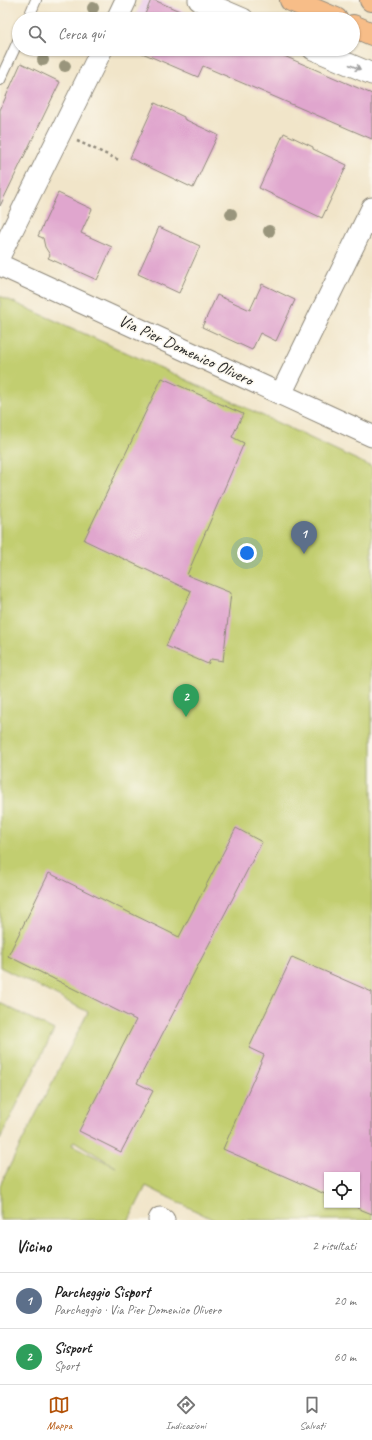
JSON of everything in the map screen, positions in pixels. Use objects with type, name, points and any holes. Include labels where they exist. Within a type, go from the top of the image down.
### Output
[{"type":"main road","points":[[290,0],[319,12]]},
{"type":"main road","points":[[360,29],[372,34]]},
{"type":"street","points":[[120,12],[126,0]]},
{"type":"street","points":[[199,0],[227,12]]},
{"type":"street","points":[[0,255],[98,56]]},
{"type":"street","points":[[330,56],[372,74]]},
{"type":"street","points":[[281,394],[372,208]]},
{"type":"street","name":"Via Pier Domenico Olivero","points":[[0,265],[372,436]]},
{"type":"lane","points":[[31,12],[36,0]]},
{"type":"lane","points":[[0,80],[12,54]]},
{"type":"path","points":[[60,133],[119,160]]},
{"type":"shaded area","points":[[142,0],[158,0],[186,12],[137,12]]},
{"type":"green space","points":[[0,296],[161,368],[372,467],[372,1220],[214,1220],[146,1186],[129,1220],[0,1220],[0,1185],[88,1012],[0,967]],"holes":[[[74,1141],[116,1167],[72,1145]]]},
{"type":"green space","points":[[0,1003],[54,1030],[0,1139]]},
{"type":"building","points":[[151,0],[154,0],[182,12],[146,12]]},
{"type":"building","points":[[149,56],[284,56],[372,94],[372,139],[203,66],[198,77]]},
{"type":"building","points":[[21,63],[60,82],[0,206],[0,110]]},
{"type":"building","points":[[155,103],[218,135],[193,188],[130,158]]},
{"type":"building","points":[[284,133],[347,165],[322,218],[259,188]]},
{"type":"building","points":[[58,193],[92,209],[81,233],[112,247],[97,280],[48,258],[50,255],[45,247],[43,238],[38,236]]},
{"type":"building","points":[[159,227],[200,246],[179,293],[138,274]]},
{"type":"building","points":[[262,284],[295,300],[276,341],[260,333],[252,350],[202,327],[217,295],[250,310]]},
{"type":"building","points":[[162,378],[243,414],[232,437],[244,443],[187,575],[231,593],[223,661],[211,659],[208,664],[166,646],[191,591],[84,540]]},
{"type":"building","points":[[236,828],[262,842],[137,1083],[153,1091],[121,1152],[79,1131],[136,1020],[8,956],[49,873],[179,937]]},
{"type":"building","points":[[292,957],[372,992],[372,1214],[357,1208],[360,1208],[360,1172],[324,1172],[324,1194],[223,1149],[264,1055],[249,1048]]},
{"type":"place","name":"Parcheggio Sisport","points":[[304,554]]},
{"type":"place","name":"Sisport","points":[[186,717]]}]
